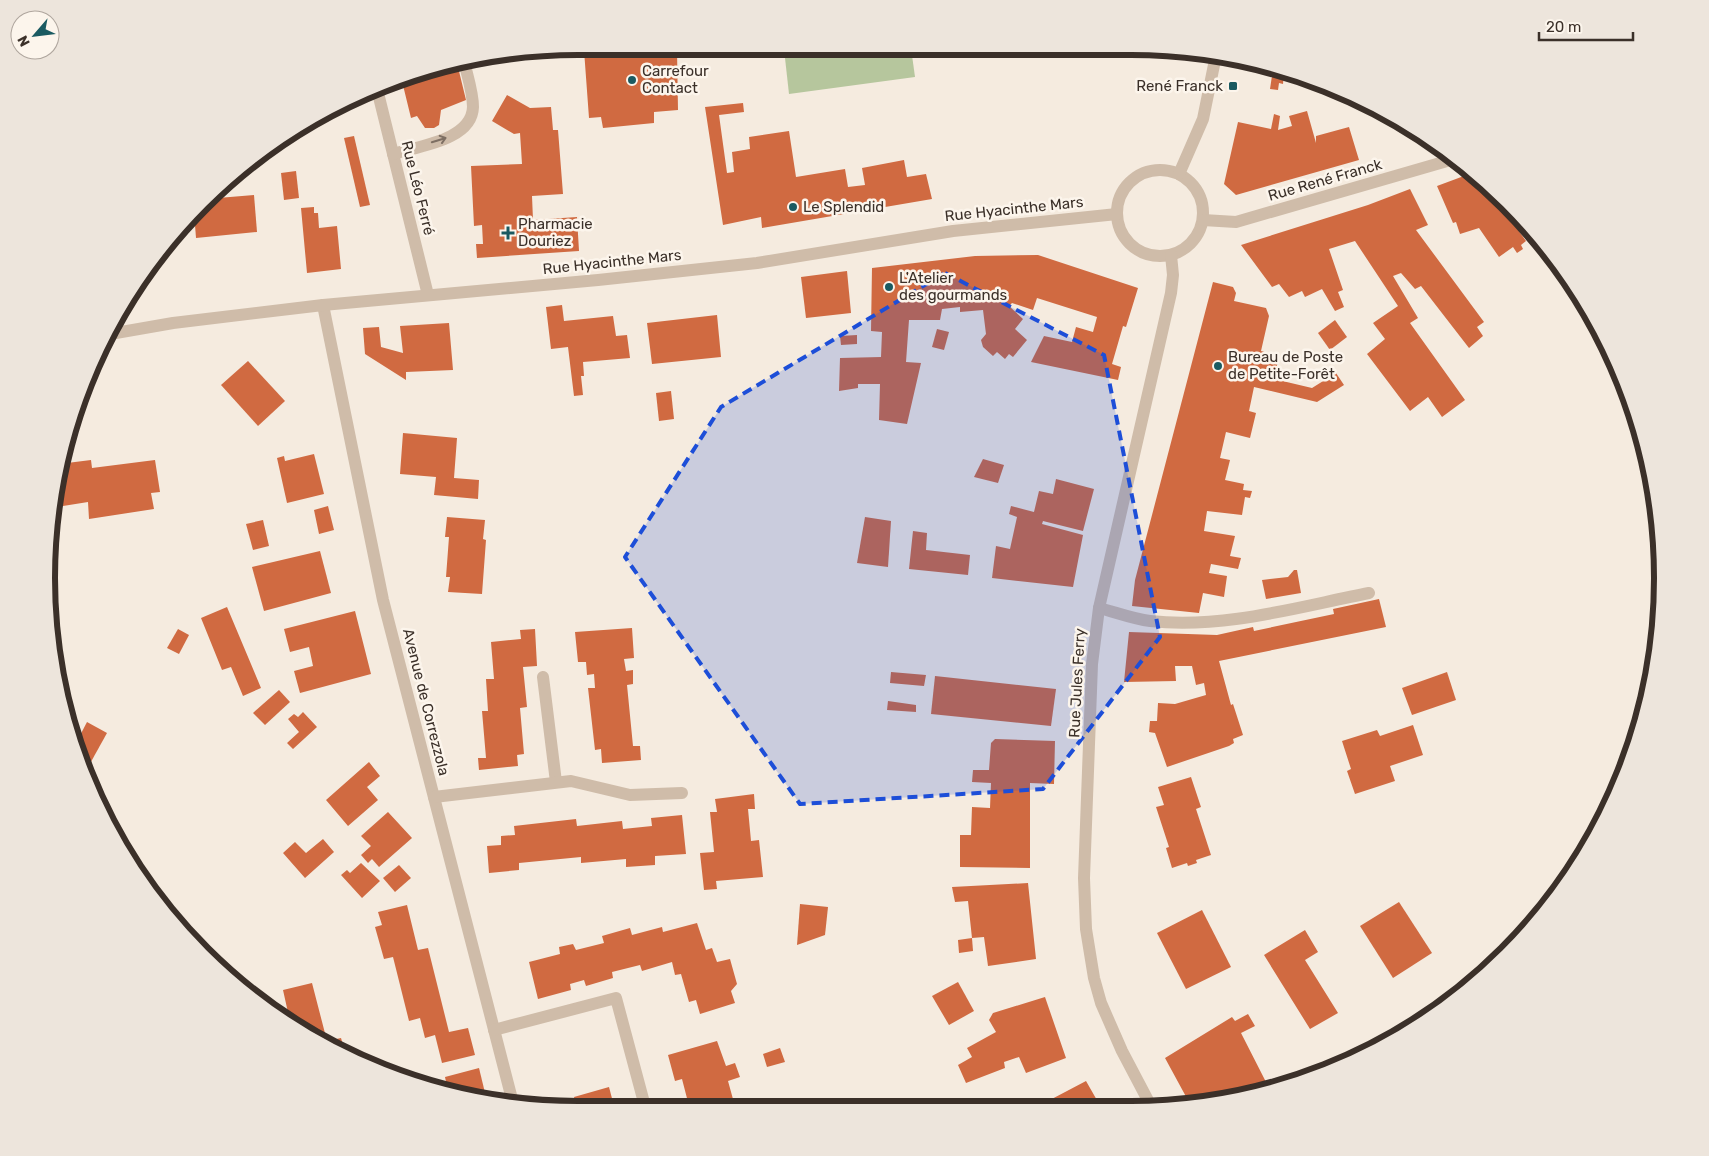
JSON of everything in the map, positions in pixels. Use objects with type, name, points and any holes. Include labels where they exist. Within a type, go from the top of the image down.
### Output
[{"type":"street","points":[[1179,174],[1203,119],[1215,62]]},
{"type":"street","points":[[393,154],[456,135],[465,127],[471,118],[473,106],[465,68]]},
{"type":"street","name":"Rue Léo Ferré","points":[[378,95],[428,295]]},
{"type":"street","name":"Rue René Franck","points":[[1203,220],[1236,222],[1447,161]]},
{"type":"street","points":[[1161,170],[1179,174],[1190,182],[1198,193],[1203,206],[1203,220],[1199,232],[1192,242],[1171,255],[1152,255],[1134,248],[1122,233],[1117,214],[1118,202],[1123,190],[1137,177],[1148,171],[1161,170]]},
{"type":"street","name":"Rue Hyacinthe Mars","points":[[116,333],[163,324],[323,305],[598,280],[757,263],[953,231],[1117,214]]},
{"type":"street","name":"Rue Jules Ferry","points":[[1148,1100],[1126,1059],[1102,1003],[1094,978],[1086,929],[1084,878],[1092,664],[1099,608],[1171,293],[1173,275],[1171,255]]},
{"type":"street","name":"Avenue de Correzzola","points":[[323,305],[381,591],[511,1097]]},
{"type":"street","points":[[1099,608],[1149,621],[1208,623],[1236,620],[1369,593]]},
{"type":"street","points":[[543,677],[556,782]]},
{"type":"street","points":[[434,797],[556,782],[582,782],[630,795],[682,793]]},
{"type":"street","points":[[494,1030],[616,998],[644,1101]]},
{"type":"highlighted area","points":[[945,273],[1104,355],[1160,637],[1043,789],[800,804],[625,557],[721,407]]},
{"type":"green space","points":[[785,55],[912,55],[915,77],[789,94]]},
{"type":"building","name":"Carrefour Contact","points":[[584,55],[677,55],[678,110],[654,112],[654,123],[603,128],[601,117],[589,118]]},
{"type":"building","points":[[459,69],[466,100],[441,110],[439,125],[434,128],[425,128],[417,116],[411,118],[403,86]]},
{"type":"building","points":[[1272,75],[1284,78],[1283,84],[1279,83],[1278,90],[1270,89]]},
{"type":"building","points":[[507,95],[530,108],[551,107],[553,130],[558,130],[563,194],[532,196],[533,220],[577,217],[579,251],[477,258],[476,244],[483,244],[482,225],[474,226],[471,166],[522,164],[520,133],[514,134],[492,121]]},
{"type":"building","points":[[743,103],[744,112],[719,115],[727,173],[734,172],[732,152],[750,149],[749,137],[789,131],[796,177],[845,169],[848,187],[865,185],[862,168],[904,160],[907,177],[926,174],[932,199],[762,228],[761,217],[723,225],[705,107]]},
{"type":"building","points":[[1307,111],[1316,143],[1316,136],[1349,127],[1359,160],[1236,195],[1224,184],[1238,122],[1271,129],[1274,114],[1280,116],[1278,130],[1292,126],[1289,116]]},
{"type":"building","points":[[354,136],[370,205],[360,207],[344,138]]},
{"type":"building","points":[[296,171],[299,198],[284,200],[281,173]]},
{"type":"building","points":[[1465,176],[1506,214],[1526,241],[1521,245],[1523,249],[1517,253],[1513,247],[1499,257],[1479,228],[1460,234],[1456,222],[1453,223],[1437,186]]},
{"type":"building","points":[[1410,189],[1428,225],[1416,230],[1484,322],[1477,327],[1483,336],[1469,348],[1421,286],[1415,289],[1401,273],[1393,276],[1418,318],[1410,323],[1465,400],[1442,417],[1428,397],[1410,411],[1367,354],[1385,339],[1373,323],[1398,306],[1355,241],[1329,249],[1343,290],[1338,292],[1344,307],[1335,311],[1322,289],[1305,297],[1302,291],[1289,297],[1279,284],[1272,287],[1241,245],[1368,205]]},
{"type":"building","points":[[254,195],[257,232],[196,238],[195,222],[219,198]]},
{"type":"building","points":[[314,207],[314,213],[318,213],[319,228],[337,226],[341,269],[307,273],[301,208]]},
{"type":"building","points":[[1038,255],[1138,288],[1126,327],[1123,326],[1112,364],[1121,367],[1118,380],[1031,362],[1044,336],[1072,342],[1076,327],[1093,332],[1097,317],[1037,298],[1033,310],[1012,303],[1009,306],[1023,319],[1015,329],[1027,340],[1013,357],[1009,354],[1005,359],[997,352],[993,356],[983,347],[981,340],[986,334],[983,310],[960,312],[960,307],[942,309],[940,320],[909,320],[906,362],[921,363],[907,424],[879,420],[880,384],[858,384],[858,388],[839,391],[840,358],[881,357],[882,332],[871,331],[872,268],[975,256]]},
{"type":"building","points":[[847,271],[851,313],[806,318],[801,277]]},
{"type":"building","points":[[1213,282],[1233,287],[1236,293],[1234,301],[1266,308],[1269,316],[1261,351],[1279,356],[1274,379],[1312,388],[1336,373],[1344,385],[1317,402],[1254,387],[1249,411],[1256,413],[1250,438],[1226,432],[1220,458],[1230,460],[1225,480],[1244,484],[1243,490],[1252,491],[1250,498],[1245,497],[1242,515],[1207,511],[1204,531],[1235,536],[1230,556],[1241,558],[1238,569],[1211,564],[1209,573],[1227,576],[1224,597],[1203,593],[1199,613],[1132,606],[1135,580]]},
{"type":"building","points":[[562,305],[564,321],[613,316],[616,336],[627,335],[630,358],[583,362],[584,376],[581,376],[583,395],[574,396],[568,347],[551,349],[546,307]]},
{"type":"building","points":[[717,315],[721,357],[652,364],[647,323]]},
{"type":"building","points":[[1335,320],[1347,337],[1330,350],[1318,333]]},
{"type":"building","points":[[449,323],[453,370],[406,372],[406,380],[365,354],[363,328],[379,327],[381,347],[403,353],[400,326]]},
{"type":"building","points":[[937,329],[949,332],[944,350],[932,347]]},
{"type":"building","points":[[857,335],[857,344],[841,345],[840,336]]},
{"type":"building","points":[[248,361],[285,401],[258,426],[221,385]]},
{"type":"building","points":[[671,391],[674,419],[659,421],[656,393]]},
{"type":"building","points":[[403,433],[457,438],[454,478],[479,480],[478,499],[434,495],[436,477],[400,474]]},
{"type":"building","points":[[314,454],[324,494],[287,503],[277,458],[284,456],[285,461]]},
{"type":"building","points":[[983,459],[1004,465],[998,483],[974,477]]},
{"type":"building","points":[[91,460],[92,468],[155,460],[160,492],[151,493],[154,509],[89,519],[88,502],[63,506],[62,494],[68,463]]},
{"type":"building","points":[[1056,479],[1094,489],[1083,531],[1043,521],[1042,524],[1083,535],[1073,587],[992,578],[996,546],[1010,549],[1017,517],[1009,514],[1011,506],[1034,512],[1039,491],[1053,494]]},
{"type":"building","points":[[328,506],[334,530],[319,534],[314,510]]},
{"type":"building","points":[[447,517],[485,520],[483,539],[486,540],[482,594],[448,592],[450,577],[446,577],[449,537],[445,537]]},
{"type":"building","points":[[865,517],[891,521],[888,567],[857,563]]},
{"type":"building","points":[[263,520],[269,546],[253,550],[246,524]]},
{"type":"building","points":[[913,531],[927,533],[926,550],[970,555],[968,575],[909,569]]},
{"type":"building","points":[[320,551],[331,593],[264,611],[252,567]]},
{"type":"building","points":[[1294,570],[1297,570],[1301,593],[1266,599],[1262,580],[1288,577]]},
{"type":"building","points":[[1379,599],[1386,627],[1219,661],[1231,705],[1233,704],[1243,735],[1233,739],[1234,743],[1229,746],[1167,767],[1155,733],[1149,732],[1150,721],[1157,721],[1158,703],[1175,704],[1206,695],[1204,683],[1196,685],[1192,666],[1175,666],[1176,681],[1124,682],[1129,632],[1217,635],[1253,627],[1254,631],[1334,614],[1333,609]]},
{"type":"building","points":[[227,607],[261,688],[243,696],[231,667],[222,670],[201,618]]},
{"type":"building","points":[[355,611],[371,674],[300,693],[294,671],[313,666],[309,647],[290,652],[284,629]]},
{"type":"building","points":[[632,628],[634,658],[624,659],[626,671],[633,670],[633,684],[627,685],[633,746],[640,746],[641,760],[602,763],[601,749],[595,750],[588,688],[595,688],[594,674],[587,675],[586,662],[578,662],[575,632]]},
{"type":"building","points":[[178,629],[189,635],[179,654],[167,648]]},
{"type":"building","points":[[535,629],[537,666],[523,667],[527,707],[520,708],[524,754],[517,755],[518,766],[479,770],[478,758],[486,758],[482,711],[488,711],[486,679],[494,679],[491,642],[521,639],[520,630]]},
{"type":"building","points":[[891,672],[926,675],[924,686],[890,683]]},
{"type":"building","points":[[1447,672],[1456,700],[1412,715],[1402,688]]},
{"type":"building","points":[[935,676],[1056,689],[1051,726],[931,714]]},
{"type":"building","points":[[279,690],[290,702],[265,725],[253,713]]},
{"type":"building","points":[[888,701],[916,705],[916,712],[887,710]]},
{"type":"building","points":[[303,712],[317,727],[293,749],[287,743],[299,732],[288,719],[294,714],[298,717]]},
{"type":"building","points":[[87,722],[107,733],[90,764],[83,746],[80,736]]},
{"type":"building","points":[[1413,725],[1423,755],[1390,766],[1395,781],[1355,794],[1347,771],[1351,769],[1342,741],[1377,730],[1380,736]]},
{"type":"building","points":[[995,739],[1055,741],[1054,784],[1030,783],[1030,868],[960,867],[960,835],[971,835],[972,807],[990,808],[991,783],[972,782],[973,770],[989,770],[991,743]]},
{"type":"building","points":[[369,762],[380,776],[367,787],[378,800],[348,826],[326,800]]},
{"type":"building","points":[[1191,777],[1201,807],[1196,809],[1211,855],[1196,860],[1197,863],[1188,866],[1187,863],[1172,868],[1166,848],[1169,847],[1156,807],[1164,805],[1158,787]]},
{"type":"building","points":[[754,794],[755,809],[748,809],[751,841],[759,840],[763,877],[716,881],[717,889],[704,890],[700,853],[714,852],[710,812],[717,812],[715,799]]},
{"type":"building","points":[[388,812],[412,838],[379,867],[372,859],[368,863],[361,855],[371,846],[361,836]]},
{"type":"building","points":[[682,815],[686,854],[655,856],[655,865],[626,867],[626,859],[581,863],[581,857],[519,863],[519,870],[489,873],[487,846],[501,845],[501,836],[515,835],[514,826],[576,819],[577,826],[622,821],[623,829],[652,826],[651,818]]},
{"type":"building","points":[[323,839],[334,852],[305,878],[283,853],[295,842],[306,853]]},
{"type":"building","points":[[361,863],[380,881],[362,898],[341,875],[347,870],[350,873]]},
{"type":"building","points":[[399,865],[411,878],[395,892],[383,878]]},
{"type":"building","points":[[1028,883],[1036,959],[988,966],[984,937],[972,938],[968,901],[955,902],[952,887]]},
{"type":"building","points":[[1399,902],[1432,953],[1393,978],[1360,926]]},
{"type":"building","points":[[800,904],[828,907],[825,935],[797,945]]},
{"type":"building","points":[[407,905],[418,950],[428,948],[449,1032],[468,1028],[475,1055],[442,1063],[435,1035],[425,1038],[420,1018],[409,1021],[393,957],[384,959],[375,927],[382,925],[378,912]]},
{"type":"building","points":[[1202,910],[1231,967],[1186,989],[1157,933]]},
{"type":"building","points":[[697,923],[706,950],[712,948],[717,962],[730,959],[737,984],[731,991],[735,1003],[700,1014],[696,1000],[689,1002],[681,974],[675,975],[672,962],[642,971],[640,965],[612,972],[613,978],[586,986],[584,980],[570,984],[571,990],[538,999],[529,962],[560,954],[559,947],[573,944],[576,950],[604,943],[602,936],[630,928],[632,935],[662,927],[663,932]]},
{"type":"building","points":[[1305,930],[1318,952],[1305,960],[1338,1013],[1310,1029],[1264,955]]},
{"type":"building","points":[[972,938],[973,951],[959,953],[958,940]]},
{"type":"building","points":[[958,982],[974,1011],[949,1025],[932,996]]},
{"type":"building","points":[[312,983],[326,1036],[288,1014],[283,990]]},
{"type":"building","points":[[1045,997],[1066,1058],[1026,1073],[1019,1057],[1004,1062],[1005,1068],[966,1083],[958,1065],[972,1057],[967,1048],[996,1032],[989,1020],[993,1013]]},
{"type":"building","points":[[1248,1014],[1255,1026],[1241,1033],[1266,1083],[1233,1091],[1187,1098],[1165,1058],[1232,1017],[1235,1021]]},
{"type":"building","points":[[341,1038],[343,1045],[333,1040]]},
{"type":"building","points":[[717,1041],[726,1066],[735,1063],[740,1077],[728,1081],[734,1101],[688,1101],[682,1079],[675,1081],[668,1055]]},
{"type":"building","points":[[780,1048],[785,1062],[767,1067],[763,1054]]},
{"type":"building","points":[[479,1068],[485,1093],[446,1084],[445,1077]]},
{"type":"building","points":[[1086,1081],[1097,1101],[1048,1101]]},
{"type":"building","points":[[609,1087],[613,1101],[575,1101],[574,1097]]},
{"type":"place","name":"Carrefour Contact","points":[[632,80]]},
{"type":"place","name":"René Franck","points":[[1233,86]]},
{"type":"place","name":"Le Splendid","points":[[793,207]]},
{"type":"place","name":"Pharmacie Douriez","points":[[508,233]]},
{"type":"place","name":"L'Atelier des gourmands","points":[[889,287]]},
{"type":"place","name":"Bureau de Poste de Petite-Forêt","points":[[1218,366]]}]
